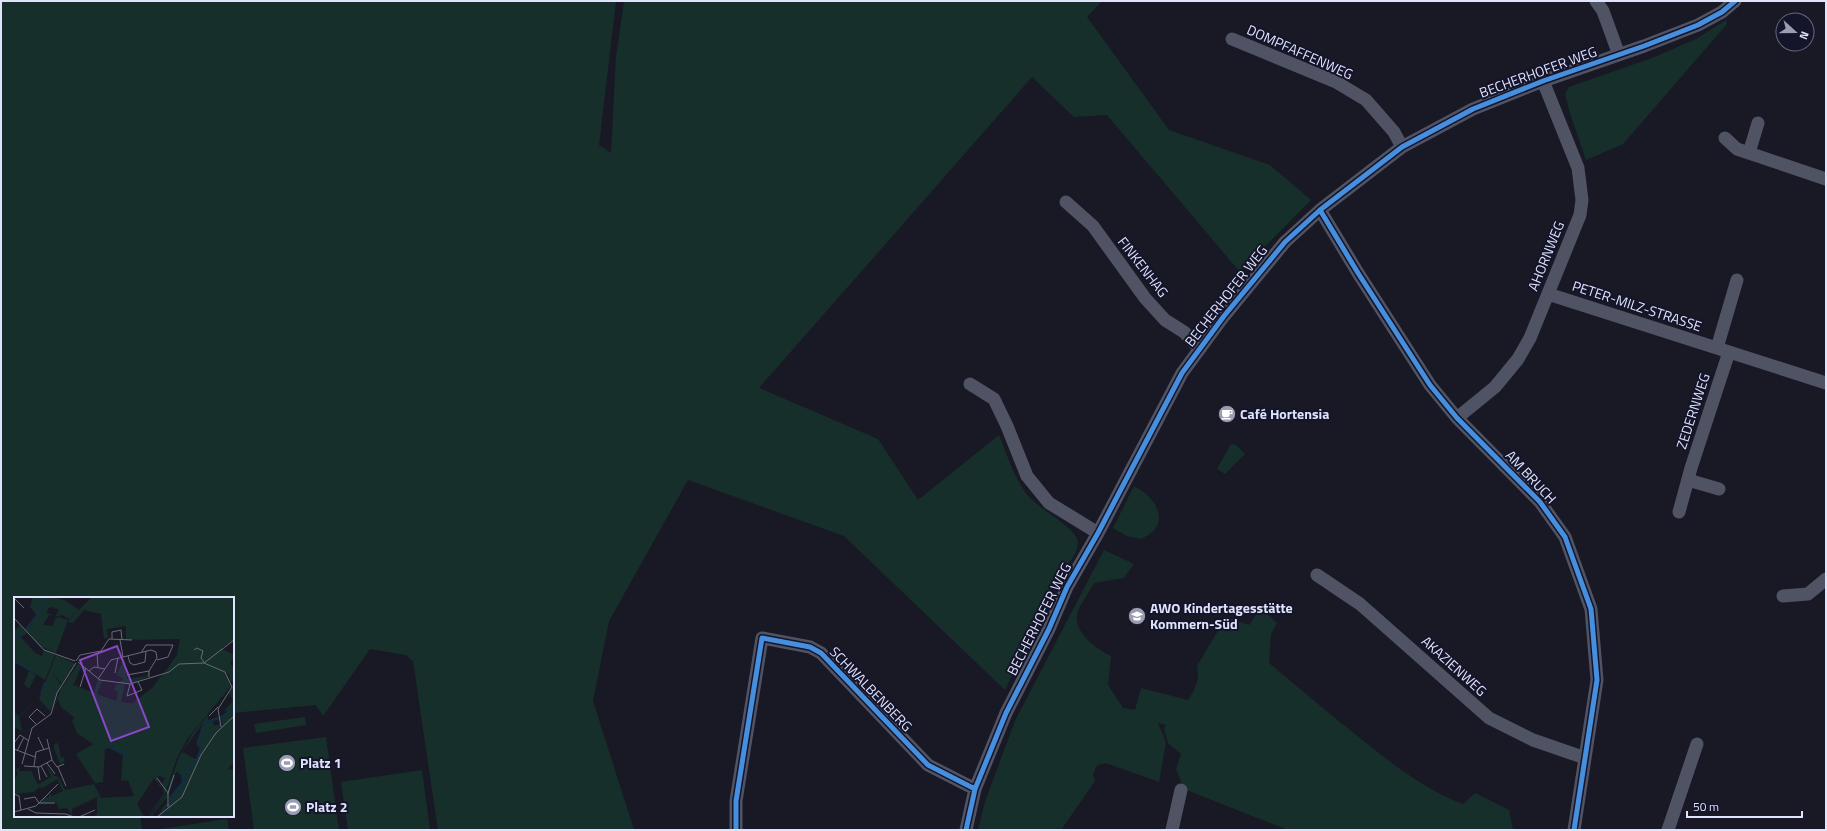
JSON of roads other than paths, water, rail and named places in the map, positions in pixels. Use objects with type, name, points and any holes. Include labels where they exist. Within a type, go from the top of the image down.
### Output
[{"type":"street","points":[[1596,1],[1603,11],[1619,56]]},
{"type":"street","name":"BECHERHOFER WEG","points":[[966,830],[975,790],[1006,713],[1049,629],[1067,587],[1098,533],[1182,373],[1199,348],[1285,242],[1320,210],[1402,147],[1473,109],[1543,81],[1619,56],[1698,25],[1722,12],[1735,1]]},
{"type":"street","name":"DOMPFAFFENWEG","points":[[1232,39],[1336,82],[1366,100],[1394,132],[1402,147]]},
{"type":"street","name":"AHORNWEG","points":[[1457,418],[1495,387],[1518,359],[1530,338],[1580,215],[1582,200],[1578,168],[1543,81]]},
{"type":"street","points":[[1748,153],[1758,123]]},
{"type":"street","points":[[1725,138],[1737,149],[1826,179]]},
{"type":"street","name":"FINKENHAG","points":[[1066,202],[1093,226],[1150,303],[1165,320],[1184,332],[1199,348]]},
{"type":"street","name":"AM BRUCH","points":[[1320,210],[1358,273],[1430,385],[1457,418],[1540,502],[1565,537],[1592,609],[1597,680],[1574,830]]},
{"type":"street","points":[[1723,350],[1737,280]]},
{"type":"street","name":"PETER-MILZ-STRASSE","points":[[1548,294],[1826,383]]},
{"type":"street","name":"ZEDERNWEG","points":[[1679,512],[1723,350]]},
{"type":"street","points":[[970,384],[994,399],[1007,426],[1027,476],[1049,503],[1098,533]]},
{"type":"street","points":[[1688,480],[1719,489]]},
{"type":"street","name":"AKAZIENWEG","points":[[1317,575],[1360,604],[1489,718],[1534,740],[1585,758]]},
{"type":"street","points":[[1783,596],[1808,594],[1826,579]]},
{"type":"street","name":"SCHWALBENBERG","points":[[736,830],[736,801],[762,638],[810,647],[821,653],[928,765],[975,790]]},
{"type":"street","points":[[1668,830],[1697,744]]},
{"type":"street","points":[[1172,830],[1181,790]]},
{"type":"place","name":"Café Hortensia","points":[[1227,414]]},
{"type":"place","name":"AWO Kindertagesstätte Kommern-Süd","points":[[1137,616]]},
{"type":"place","name":"Platz 1","points":[[287,763]]},
{"type":"place","name":"Platz 2","points":[[293,807]]}]
